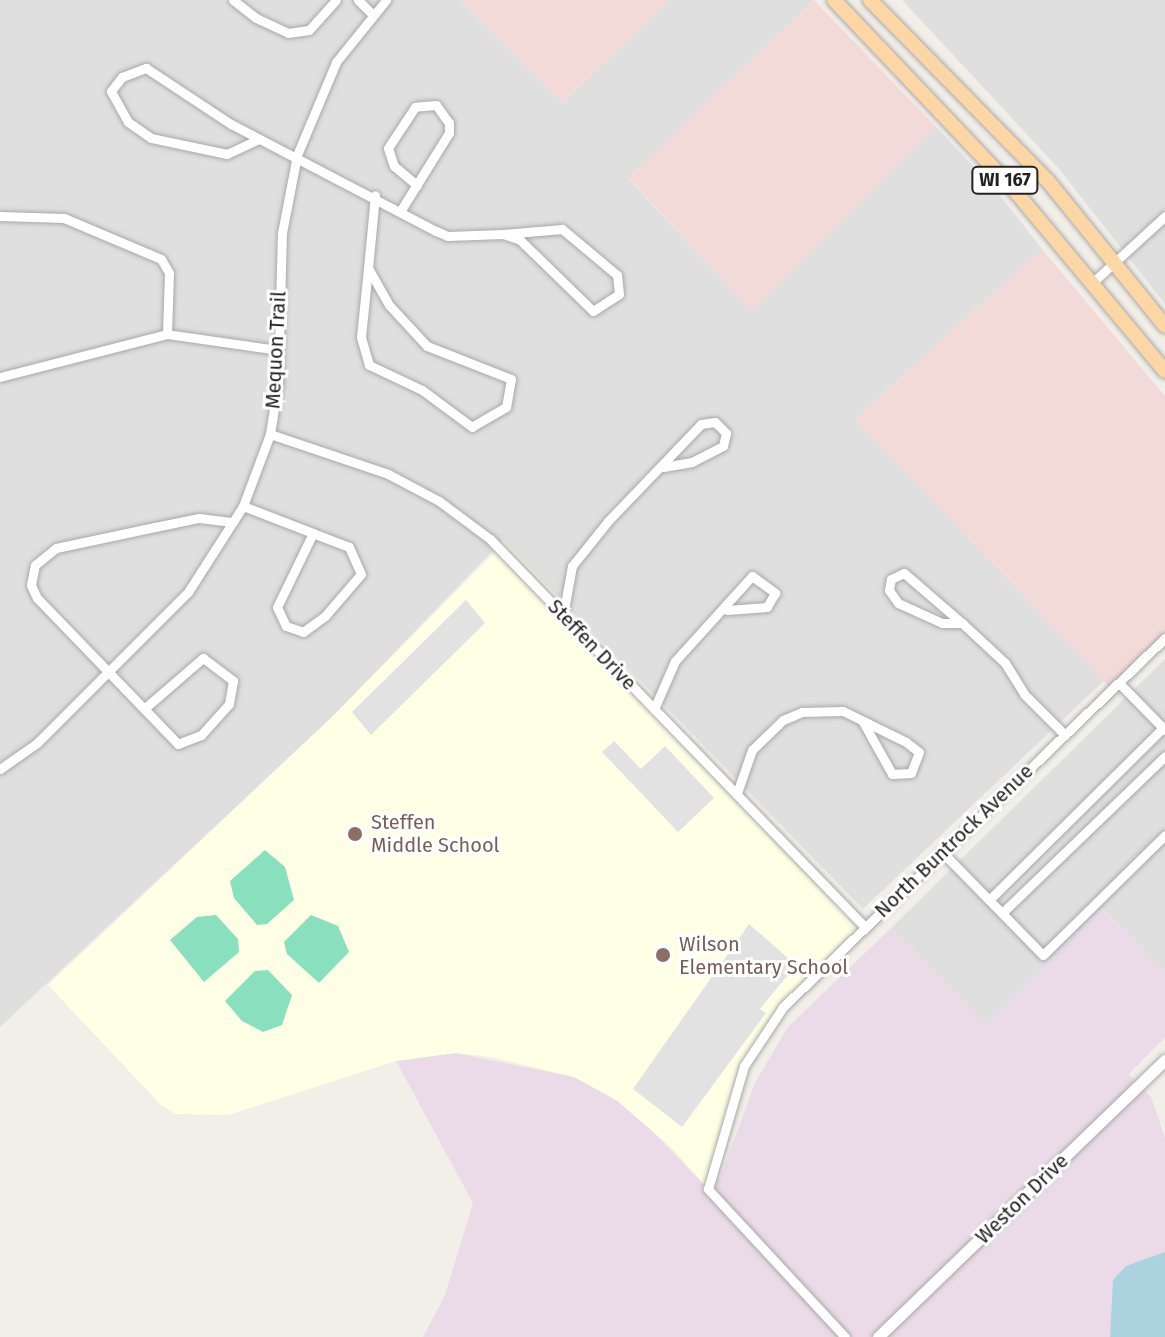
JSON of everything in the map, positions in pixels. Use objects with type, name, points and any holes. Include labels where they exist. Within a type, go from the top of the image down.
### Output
[{"type":"main road","name":"WI 167","points":[[834,0],[929,99],[1092,283],[1165,371]]},
{"type":"main road","name":"WI 167","points":[[870,0],[1048,181],[1165,326]]},
{"type":"main road","points":[[929,99],[948,79]]},
{"type":"street","points":[[233,0],[256,18],[288,33],[309,30],[336,0]]},
{"type":"street","points":[[358,0],[372,14]]},
{"type":"street","name":"Mequon Trail","points":[[0,769],[37,743],[188,592],[243,506],[270,434],[278,350],[282,233],[297,155],[336,62],[386,0]]},
{"type":"street","points":[[259,139],[227,154],[151,138],[128,122],[111,91],[122,77],[146,68],[259,139],[375,195],[448,236],[562,229],[617,275],[619,294],[593,311],[520,240],[503,234]]},
{"type":"street","points":[[401,210],[417,185],[449,133],[449,123],[436,105],[415,107],[388,148],[394,166],[417,185]]},
{"type":"street","points":[[368,268],[389,305],[427,346],[511,379],[506,407],[472,427],[422,390],[369,365],[361,337],[375,195]]},
{"type":"street","points":[[0,216],[64,218],[161,259],[169,273],[167,334]]},
{"type":"street","points":[[1092,283],[1165,216]]},
{"type":"street","points":[[0,377],[167,334],[278,350]]},
{"type":"street","points":[[563,615],[572,566],[608,521],[701,424],[715,422],[726,433],[723,446],[692,462],[663,467]]},
{"type":"street","name":"Steffen Drive","points":[[270,434],[340,455],[439,501],[490,539],[865,927]]},
{"type":"street","points":[[243,506],[313,533],[349,547],[361,574],[325,616],[303,632],[286,626],[277,607],[313,533]]},
{"type":"street","points":[[145,708],[203,658],[233,681],[229,704],[190,743],[178,744],[37,598],[31,576],[41,557],[56,548],[199,518],[233,522]]},
{"type":"street","points":[[962,623],[942,623],[898,603],[889,590],[891,579],[904,573],[962,623],[1005,663],[1024,694],[1065,735]]},
{"type":"street","points":[[654,709],[675,661],[727,610],[752,576],[775,593],[767,607],[727,610]]},
{"type":"street","name":"North Buntrock Avenue","points":[[845,1337],[708,1189],[744,1066],[783,1007],[1165,638]]},
{"type":"street","points":[[989,900],[1164,729],[1119,683]]},
{"type":"street","points":[[737,793],[752,750],[783,720],[802,712],[843,711],[919,752],[911,773],[892,774],[863,722]]},
{"type":"street","points":[[1002,913],[1165,756]]},
{"type":"street","points":[[942,852],[1043,955],[1165,835]]},
{"type":"street","name":"Weston Drive","points":[[878,1337],[1165,1060]]},
{"type":"shaded area","points":[[0,0],[461,0],[562,103],[670,0],[814,0],[628,178],[752,312],[935,126],[995,189],[1042,249],[855,419],[1107,678],[863,909],[503,540],[333,716],[0,1027]]},
{"type":"shaded area","points":[[461,0],[670,0],[562,103]]},
{"type":"shaded area","points":[[814,0],[935,126],[752,312],[628,177]]},
{"type":"shaded area","points":[[902,0],[1165,0],[1165,304],[1059,169]]},
{"type":"shaded area","points":[[1042,249],[1165,396],[1165,638],[1112,690],[855,419]]},
{"type":"shaded area","points":[[499,548],[865,927],[783,1007],[744,1067],[708,1189],[672,1148],[615,1099],[574,1077],[492,1057],[455,1053],[396,1061],[228,1115],[176,1114],[161,1105],[48,985],[333,716]]},
{"type":"shaded area","points":[[466,600],[485,623],[371,735],[352,712]]},
{"type":"shaded area","points":[[1165,659],[1165,973],[1102,908],[985,1025],[891,928]]},
{"type":"shaded area","points":[[614,741],[641,769],[665,746],[714,798],[678,832],[602,752]]},
{"type":"shaded area","points":[[1102,908],[1165,973],[1165,1037],[1129,1074],[1151,1097],[1165,1138],[1165,1337],[423,1337],[445,1295],[473,1203],[396,1061],[455,1053],[574,1077],[631,1109],[708,1189],[720,1178],[755,1083],[787,1028],[891,928],[985,1025]]},
{"type":"shaded area","points":[[749,924],[796,965],[760,1009],[766,1013],[682,1127],[633,1089]]},
{"type":"green space","points":[[265,850],[285,867],[294,900],[267,924],[257,925],[234,898],[230,881]]},
{"type":"green space","points":[[216,915],[238,939],[239,952],[204,982],[170,940],[197,917]]},
{"type":"green space","points":[[311,915],[338,926],[349,952],[319,983],[287,954],[284,942]]},
{"type":"green space","points":[[268,970],[292,995],[282,1025],[263,1032],[242,1021],[225,1001],[255,971]]},
{"type":"water","points":[[1165,1252],[1165,1337],[1110,1337],[1113,1280],[1126,1266]]},
{"type":"place","name":"Steffen Middle School","points":[[355,834]]},
{"type":"place","name":"Wilson Elementary School","points":[[663,955]]}]
